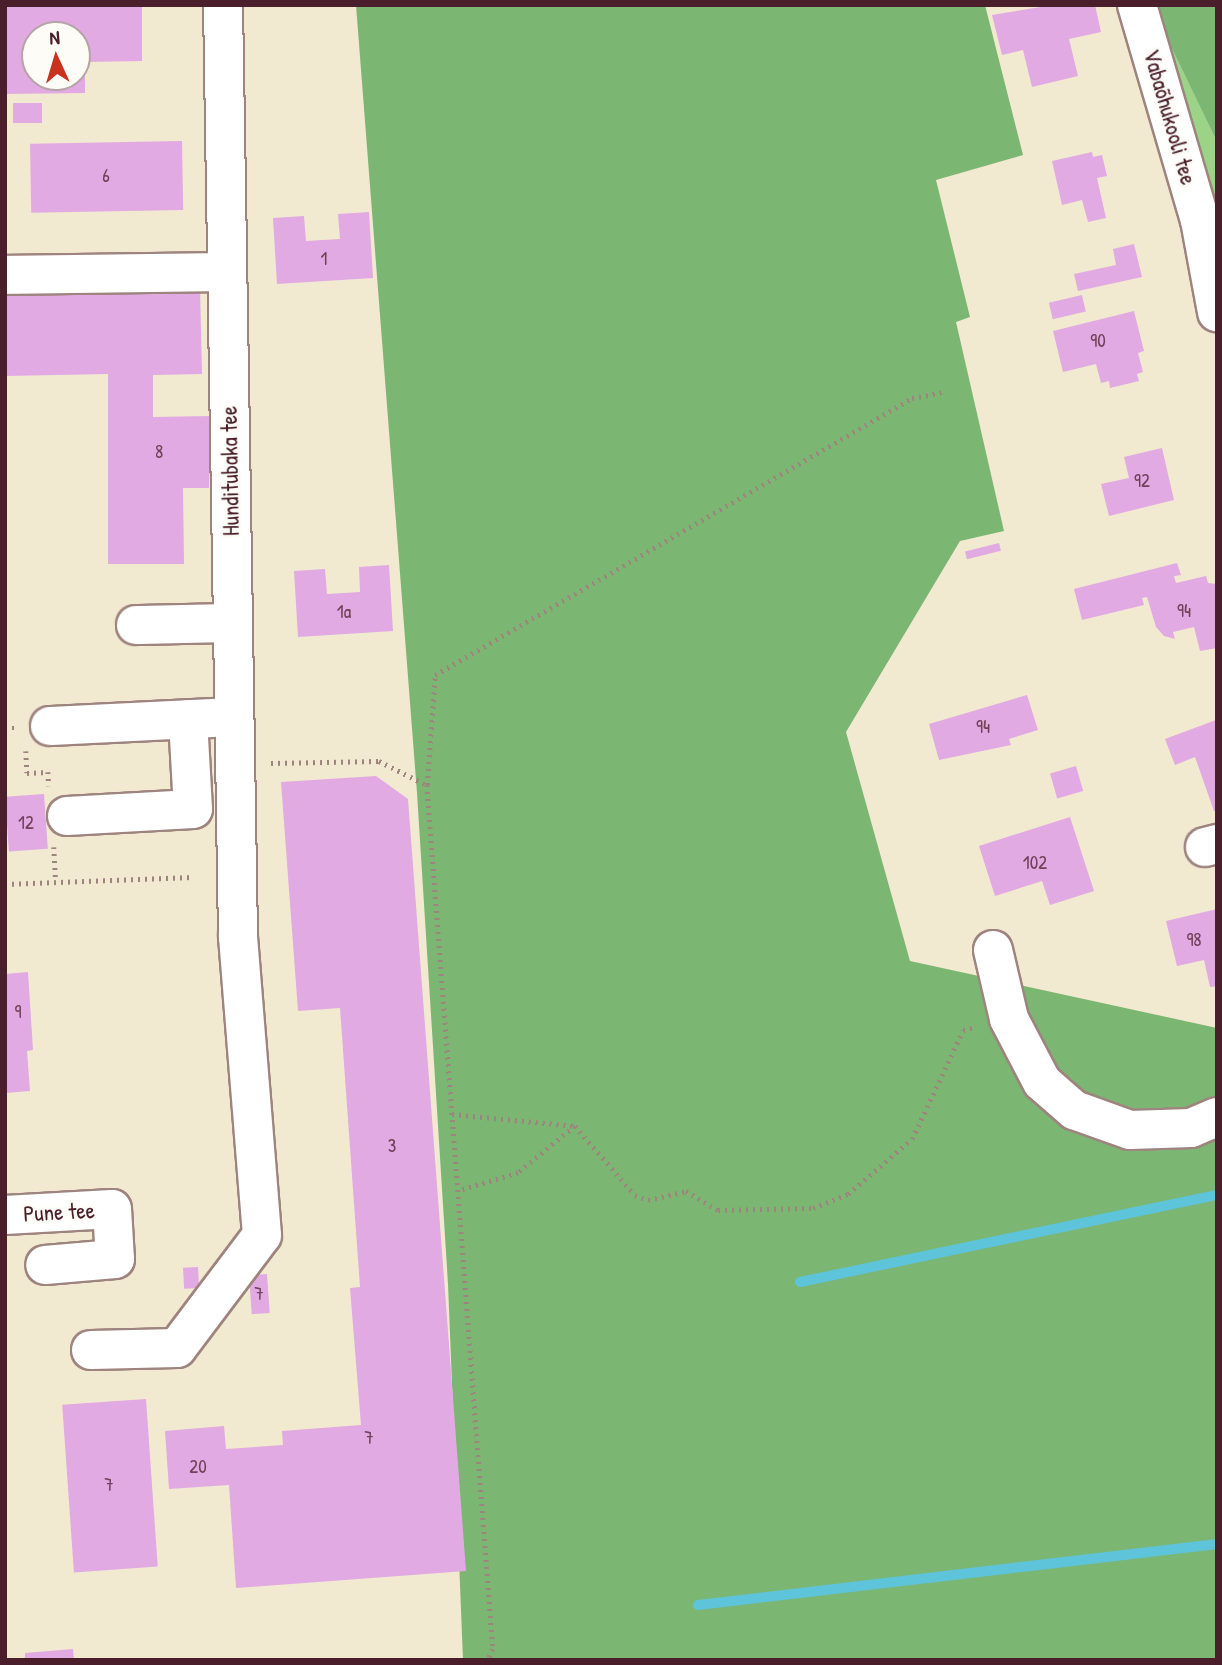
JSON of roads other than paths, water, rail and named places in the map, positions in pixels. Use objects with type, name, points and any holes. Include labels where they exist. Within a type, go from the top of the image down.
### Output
[{"type":"street","name":"Hunditubaka tee","points":[[91,1350],[177,1348],[262,1235],[238,937],[223,5]]},
{"type":"street","name":"Vabaõhukooli tee","points":[[1137,5],[1200,220],[1217,312]]},
{"type":"street","points":[[5,275],[227,272]]},
{"type":"street","points":[[136,625],[232,623]]},
{"type":"street","points":[[50,726],[234,717]]},
{"type":"street","points":[[67,817],[193,809],[188,719]]},
{"type":"street","points":[[993,950],[1009,1019],[1042,1082],[1074,1110],[1130,1130],[1191,1128],[1217,1117]]},
{"type":"street","name":"Pune tee","points":[[5,1214],[112,1209],[115,1259],[44,1265]]},
{"type":"waterway","points":[[800,1282],[1217,1195]]},
{"type":"waterway","points":[[698,1605],[1217,1544]]}]
